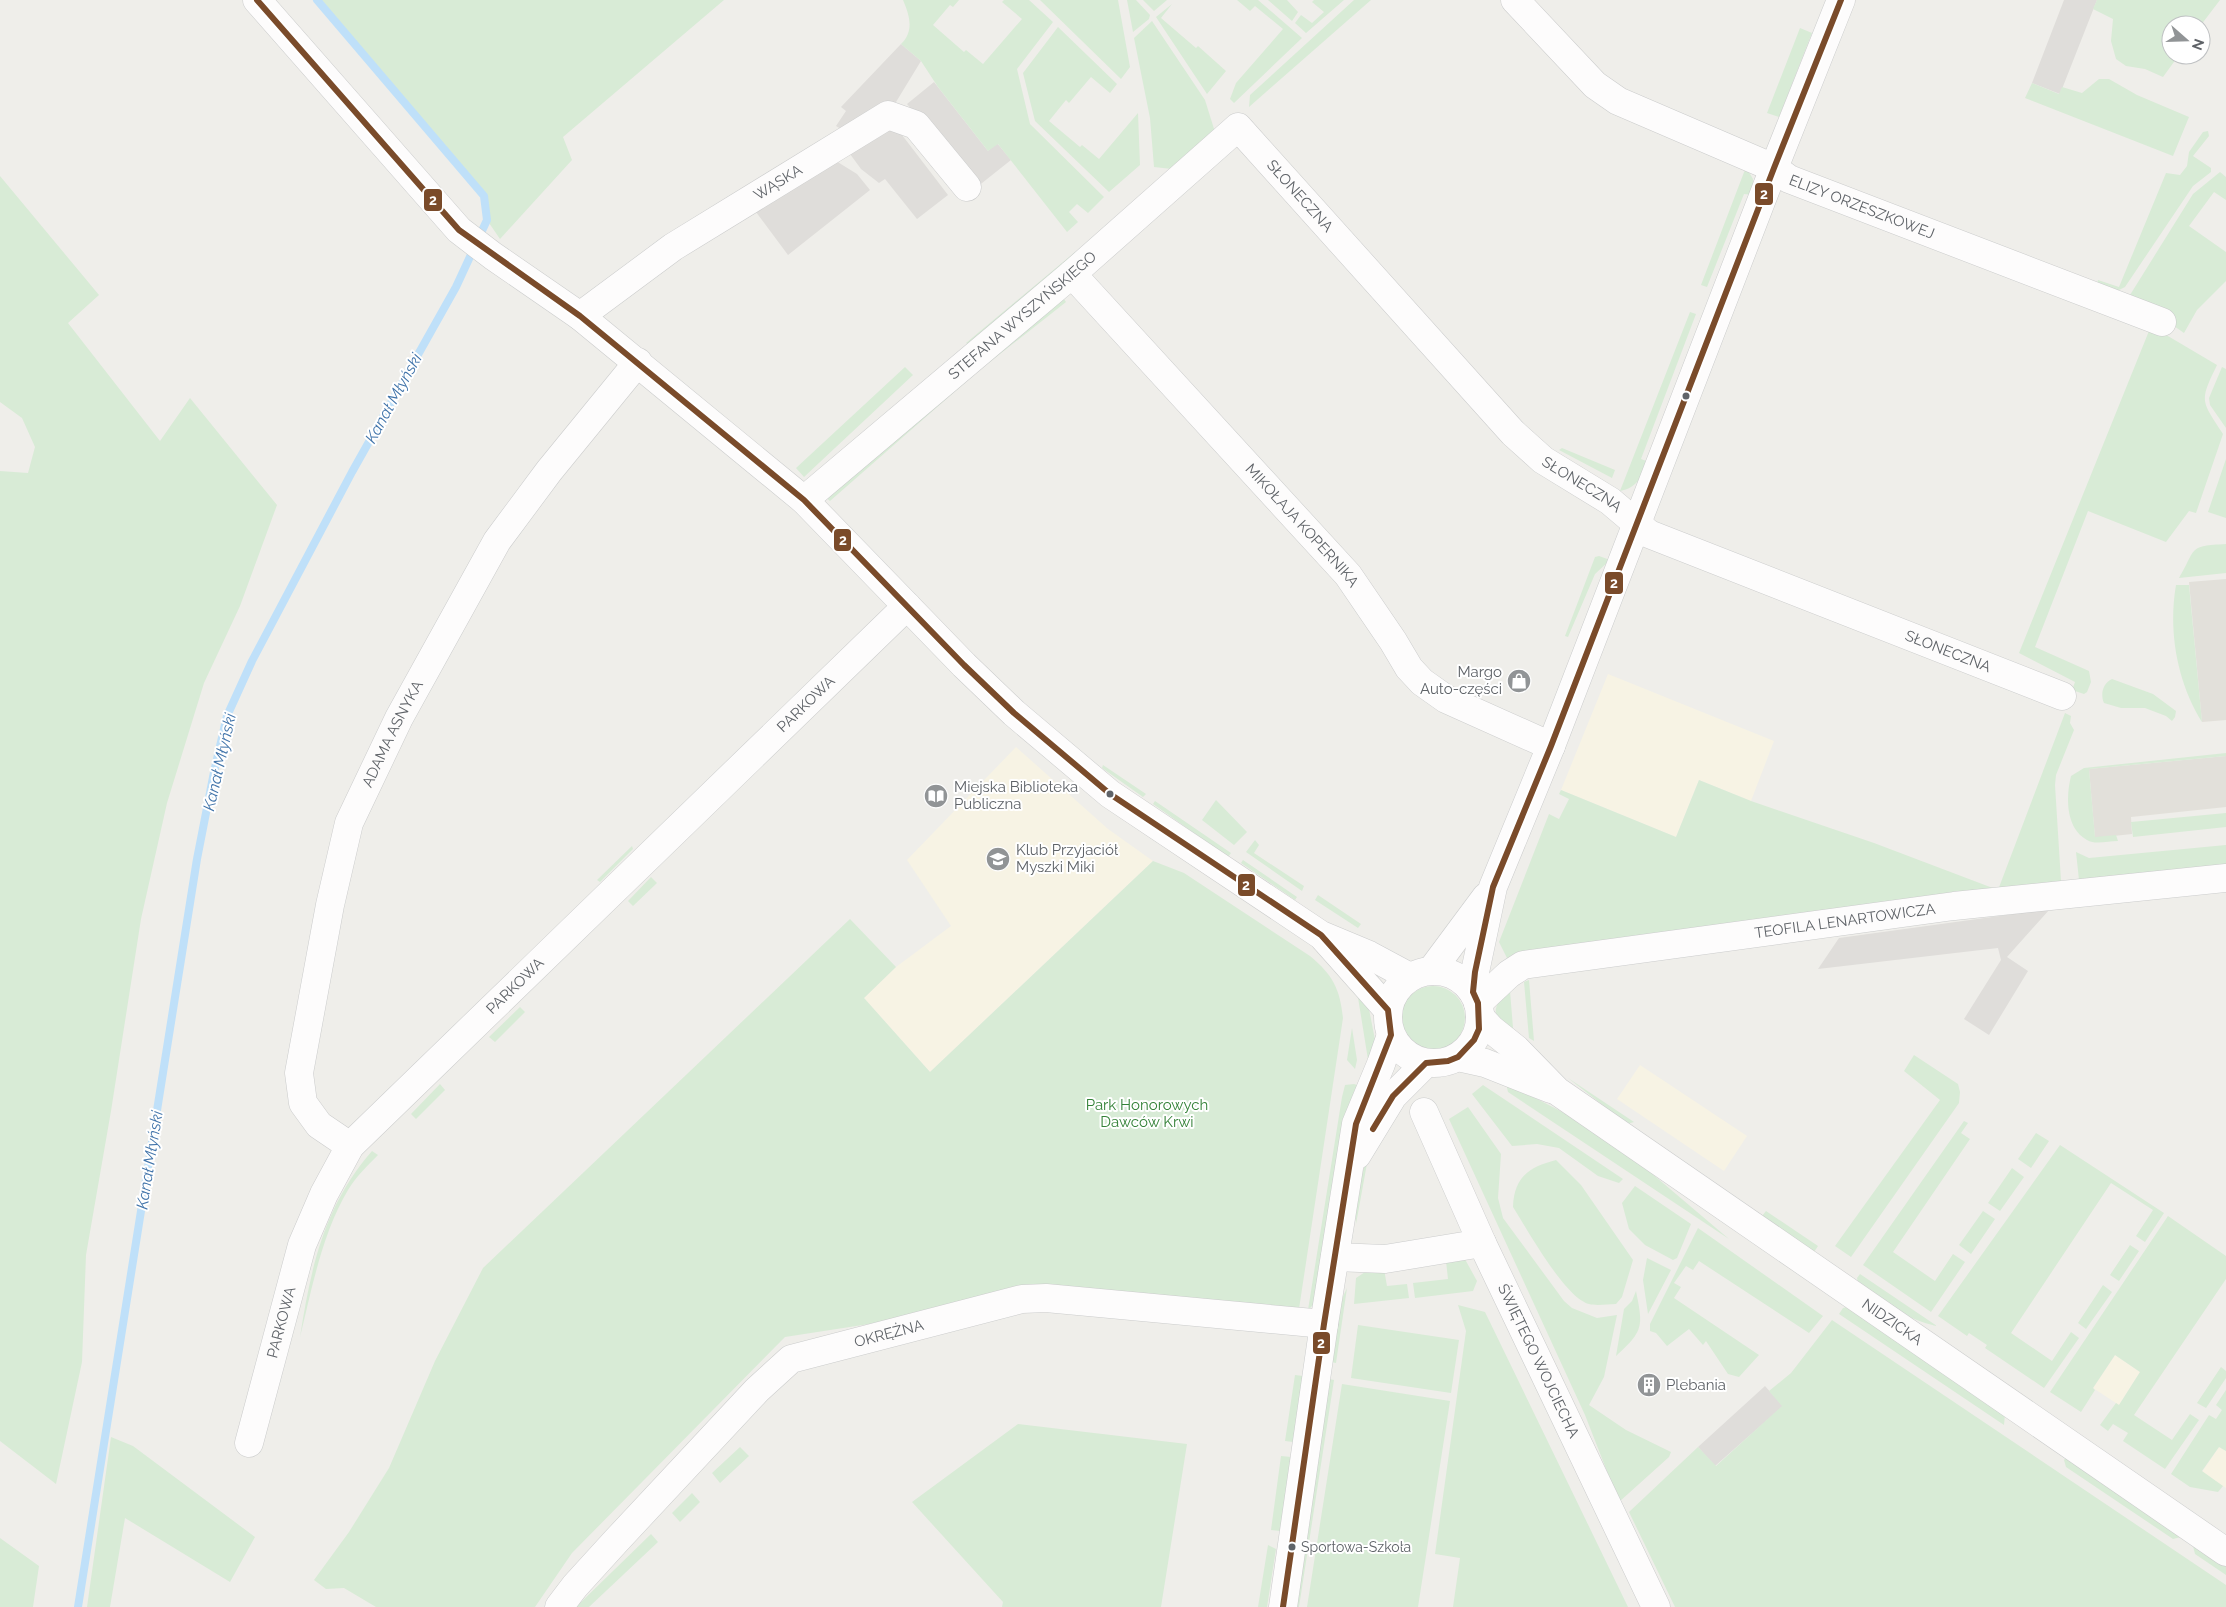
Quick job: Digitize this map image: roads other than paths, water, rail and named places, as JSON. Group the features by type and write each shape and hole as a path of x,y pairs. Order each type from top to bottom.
{"street":[{"path":"257,0 459,230 580,316 804,500 1014,713 1110,794 1321,934 1369,955 1421,974 1445,972 1456,976 1465,983 1490,1029 1516,1049 1557,1091"},
{"name":"ELIZY ORZESZKOWEJ","path":"1515,0 1595,85 1618,101 1774,168 1789,179 2162,322"},
{"path":"1321,934 1389,1023 1397,1045 1405,1054 1415,1060 1426,1063 1448,1062 1458,1057 1474,1040 1479,1029 1475,972 1493,887 1551,746 1636,522 1841,0"},
{"name":"WĄSKA","path":"580,316 673,247 888,115 916,125 967,187"},
{"name":"STEFANA WYSZYŃSKIEGO","path":"804,500 1072,274 1238,127"},
{"name":"SŁONECZNA","path":"1238,127 1518,438 1543,460 1610,501 1648,534 2062,696"},
{"name":"MIKOŁAJA KOPERNIKA","path":"1072,274 1348,575 1409,668 1422,682 1446,699 1551,746"},
{"name":"ADAMA ASNYKA","path":"350,1146 319,1125 303,1103 299,1074 330,905 349,823 399,718 497,541 549,470 638,362"},
{"name":"PARKOWA","path":"249,1443 302,1246 324,1194 350,1146 395,1105 907,606"},
{"name":"TEOFILA LENARTOWICZA","path":"1477,1004 1509,974 1523,964 1954,906 2226,878"},
{"path":"1283,1607 1324,1324 1356,1124 1382,1064 1392,997 1400,986 1421,974 1493,887"},
{"path":"1458,1057 1485,1063 1557,1091"},
{"path":"1351,1162 1366,1143 1393,1096 1426,1063"},
{"name":"NIDZICKA","path":"1557,1091 2226,1552"},
{"name":"ŚWIĘTEGO WOJCIECHA","path":"1424,1112 1482,1243 1656,1607"},
{"path":"1335,1257 1385,1259 1482,1243"},
{"name":"OKRĘŻNA","path":"559,1607 616,1540 757,1390 791,1360 1022,1299 1046,1298 1324,1324"}],"waterway":[{"name":"Kanał Młyński","path":"78,1607 197,859 227,716 252,661 352,472 456,287 487,220 484,196 317,0"}],"place":[{"name":"Margo Auto-części","path":"1519,681"},
{"name":"Miejska Biblioteka Publiczna","path":"936,796"},
{"name":"Klub Przyjaciół Myszki Miki","path":"998,859"},
{"name":"Plebania","path":"1649,1385"},
{"name":"Sportowa-Szkoła","path":"1292,1547"}],"park label":[{"name":"Park Honorowych Dawców Krwi","path":"1147,1114"}]}
